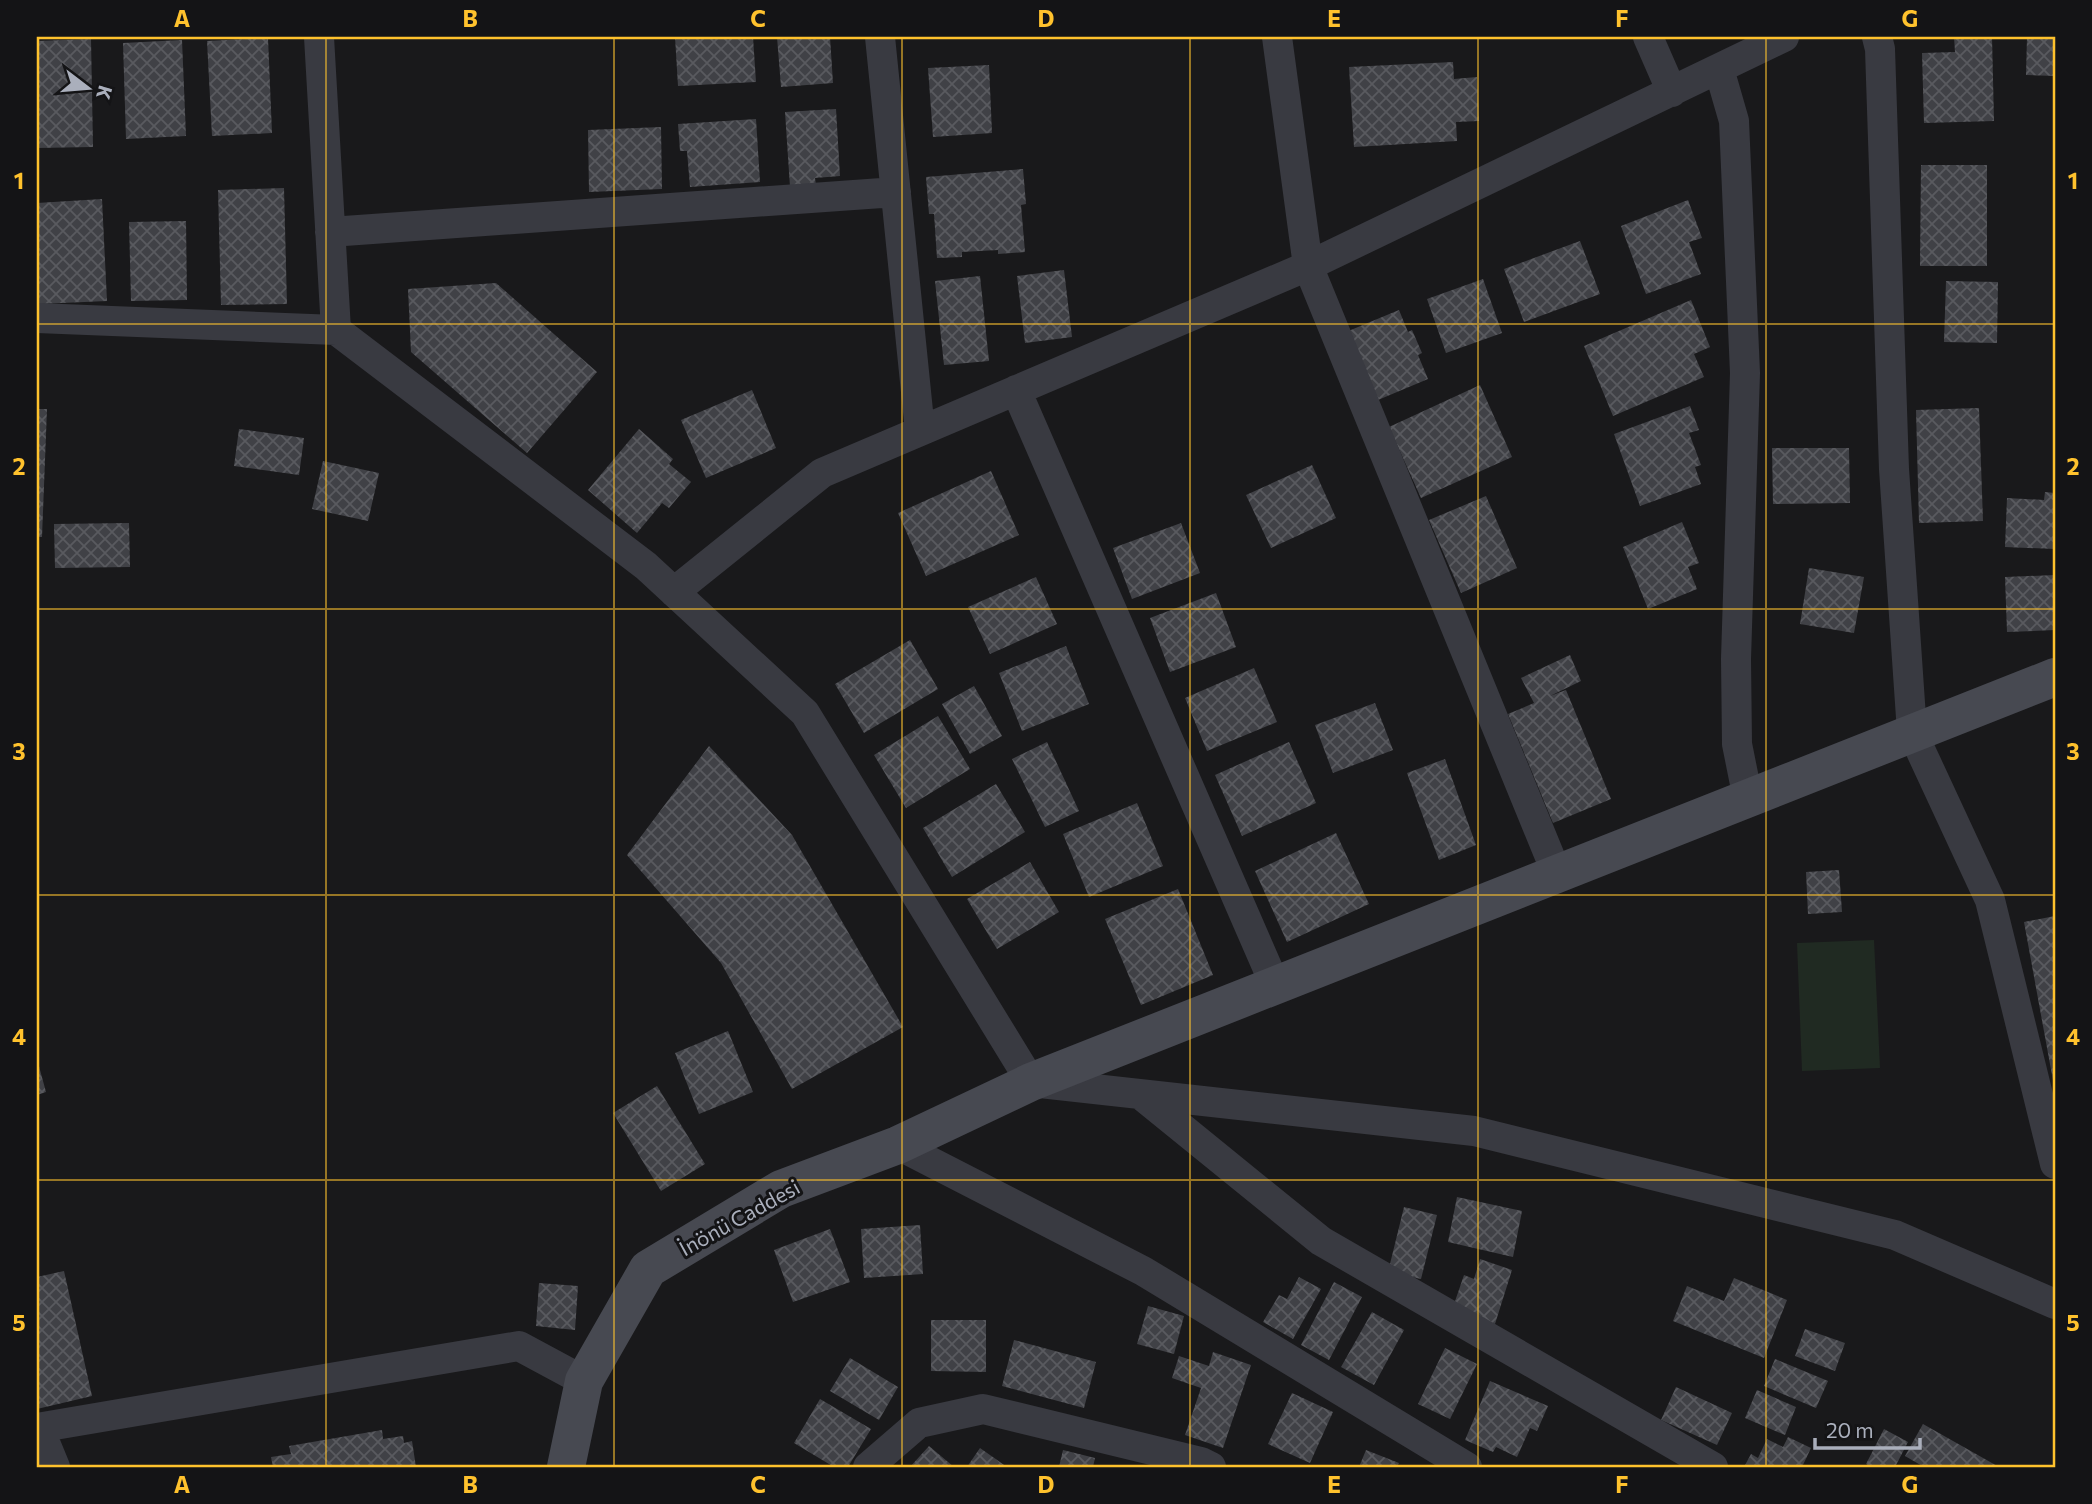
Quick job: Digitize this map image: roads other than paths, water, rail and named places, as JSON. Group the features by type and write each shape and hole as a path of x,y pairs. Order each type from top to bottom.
{"main road":[{"name":"İnönü Caddesi","path":"566,1467 584,1381 648,1269 781,1189 898,1145 1031,1082 2055,677"}],"street":[{"path":"319,37 336,330"},
{"path":"880,37 920,431"},
{"path":"1278,37 1308,266 1557,874"},
{"path":"1648,37 1672,92"},
{"path":"674,592 822,473 1308,266 1784,37"},
{"path":"1877,37 1880,49 1884,137 1894,469 1912,732 1990,900 2055,1164"},
{"path":"1719,69 1734,121 1744,360 1736,659 1737,744 1748,799"},
{"path":"330,232 896,191"},
{"path":"37,318 336,330 646,566 805,713 1031,1082 1474,1131 1895,1235 2055,1304"},
{"path":"1016,390 1275,985"},
{"path":"1140,1094 1321,1241 1713,1467"},
{"path":"898,1145 1143,1271 1466,1467"},
{"path":"55,1467 38,1428 519,1346 584,1381"},
{"path":"868,1467 919,1423 983,1409 1201,1462 1211,1467"}]}
